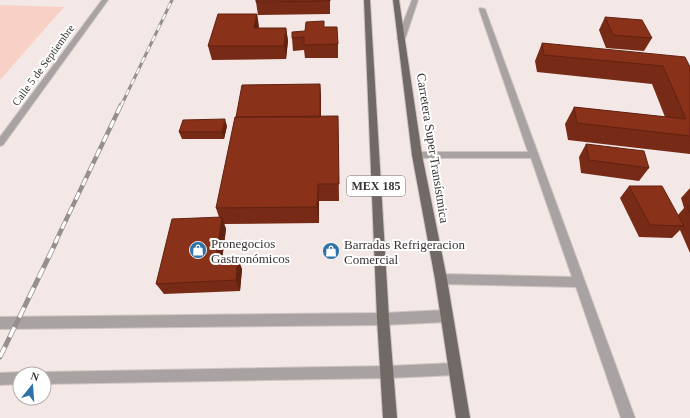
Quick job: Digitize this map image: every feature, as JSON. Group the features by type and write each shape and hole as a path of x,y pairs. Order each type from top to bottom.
{"main road":[{"name":"MEX 185","path":"367,0 383,319 388,372 390,418"},
{"name":"Carretera Super Transístmica","path":"396,0 417,155 441,279 462,418"}],"street":[{"name":"Calle 5 de Septiembre","path":"0,143 105,0"},
{"path":"401,39 415,0"},
{"path":"482,9 628,418"},
{"path":"417,155 535,155"},
{"path":"441,279 580,282"},
{"path":"0,323 383,319 447,316"},
{"path":"52,378 388,372 455,369"},
{"path":"0,379 12,378"}],"shaded area":[{"path":"0,5 64,7 0,80"}],"building":[{"path":"256,0 330,0 330,1 256,2"},
{"path":"218,14 257,14 254,28 286,28 284,46 208,46"},
{"path":"605,17 642,20 652,38 613,35"},
{"path":"324,21 324,27 337,27 338,44 304,45 304,37 292,38 292,32 305,31 306,22"},
{"path":"542,43 685,57 690,67 690,136 577,123 574,107 686,119 663,66 544,55"},
{"path":"320,84 320,117 236,117 242,85"},
{"path":"338,116 339,184 318,184 317,207 216,208 235,117"},
{"path":"225,119 222,132 179,132 183,120"},
{"path":"586,144 644,151 649,168 589,160"},
{"path":"629,186 662,186 684,226 650,225"},
{"path":"687,206 690,206 690,213"},
{"name":"Pronegocios Gastronómicos","path":"222,217 216,258 238,257 236,280 156,284 172,219"}],"railway":[{"path":"121,106 172,0"},
{"path":"55,243 121,105"},
{"path":"0,357 56,242"}],"place":[{"name":"Pronegocios Gastronómicos","path":"198,250"},
{"name":"Barradas Refrigeracion Comercial","path":"331,251"}]}
